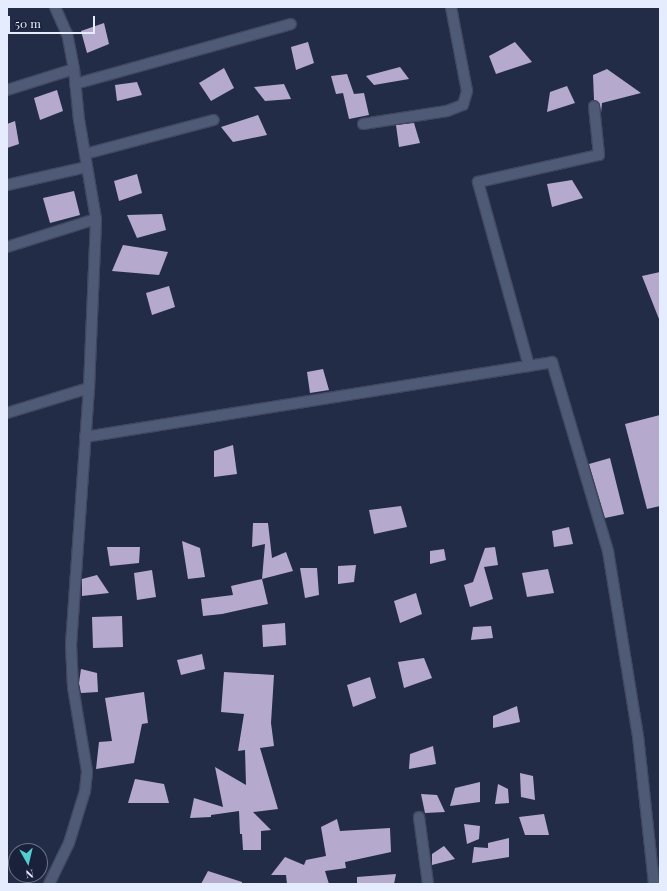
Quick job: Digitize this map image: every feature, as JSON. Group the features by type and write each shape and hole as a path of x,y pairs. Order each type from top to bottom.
{"street":[{"path":"49,884 69,843 85,791 87,771 73,686 71,645 89,388 96,219 85,154 74,69 67,34 55,7"},
{"path":"363,124 447,111 464,105 467,91 451,7"},
{"path":"75,84 291,24"},
{"path":"7,90 74,69"},
{"path":"529,366 478,182 599,156 594,106"},
{"path":"85,154 214,120"},
{"path":"7,185 87,167"},
{"path":"7,247 96,219"},
{"path":"85,437 552,362 608,551 638,736 654,884"},
{"path":"7,413 89,388"},
{"path":"419,816 428,884"}],"building":[{"path":"104,23 109,44 87,53 81,31"},
{"path":"308,42 314,63 296,70 291,47"},
{"path":"515,42 532,62 496,74 489,56"},
{"path":"400,67 409,79 374,85 366,76"},
{"path":"224,68 234,88 211,101 199,83"},
{"path":"607,69 641,93 602,103 601,113 599,103 594,100 593,75"},
{"path":"347,74 354,94 364,93 369,115 349,119 343,93 336,94 331,76"},
{"path":"137,82 142,95 117,101 115,85"},
{"path":"284,84 291,99 265,101 254,87"},
{"path":"567,86 575,103 547,112 550,92"},
{"path":"57,90 63,111 40,120 34,98"},
{"path":"258,115 267,135 233,142 221,127"},
{"path":"15,121 19,144 7,148 7,124"},
{"path":"414,123 420,143 399,147 396,125"},
{"path":"137,174 142,193 119,201 114,181"},
{"path":"572,180 583,198 552,207 547,184"},
{"path":"74,191 80,215 50,223 43,198"},
{"path":"162,214 166,230 137,238 127,215"},
{"path":"123,245 168,252 159,275 112,271"},
{"path":"660,272 660,319 659,319 642,276"},
{"path":"169,286 175,307 152,315 146,293"},
{"path":"323,369 329,390 310,393 307,372"},
{"path":"660,415 660,506 647,509 625,424"},
{"path":"233,445 237,474 214,477 214,451"},
{"path":"610,458 624,514 605,518 589,464"},
{"path":"401,506 407,527 374,534 369,510"},
{"path":"253,523 268,523 272,558 286,552 293,571 262,579 265,544 252,547"},
{"path":"569,527 573,544 554,547 552,531"},
{"path":"182,541 200,548 205,577 188,579"},
{"path":"107,547 140,547 139,563 110,566"},
{"path":"495,547 498,565 484,567 493,599 470,607 464,585 473,582 485,548"},
{"path":"444,549 446,560 430,564 430,551"},
{"path":"356,565 354,582 338,584 338,566"},
{"path":"300,568 317,568 319,595 305,598"},
{"path":"548,569 554,593 527,597 522,573"},
{"path":"152,570 156,597 137,600 134,573"},
{"path":"97,575 109,593 82,596 82,579"},
{"path":"262,579 268,604 222,614 203,616 201,599 233,595 231,586"},
{"path":"416,593 422,614 400,623 394,601"},
{"path":"122,616 123,647 93,648 92,617"},
{"path":"285,623 286,645 263,647 262,625"},
{"path":"491,626 493,638 471,640 473,627"},
{"path":"202,654 205,669 181,675 177,660"},
{"path":"424,658 432,678 404,688 398,662"},
{"path":"81,669 97,673 98,692 81,693 79,683"},
{"path":"224,672 274,675 271,723 274,746 260,748 278,809 253,812 271,830 261,831 261,850 243,850 242,834 240,834 239,811 211,815 211,817 190,818 194,798 223,807 215,767 246,785 245,750 238,751 244,714 221,712"},
{"path":"370,677 376,698 353,707 347,685"},
{"path":"144,692 148,723 142,724 134,763 96,769 99,742 112,741 105,698"},
{"path":"517,706 520,722 493,728 493,716"},
{"path":"433,746 436,764 409,769 410,754"},
{"path":"520,773 533,776 535,800 521,797"},
{"path":"135,779 164,784 169,803 128,803"},
{"path":"480,782 480,802 450,806 455,788"},
{"path":"498,784 508,789 509,803 495,804"},
{"path":"421,794 437,795 445,812 425,813"},
{"path":"544,814 549,835 525,835 519,817"},
{"path":"337,819 340,831 390,828 391,852 345,862 346,868 325,871 329,884 287,884 286,875 271,875 285,857 304,865 306,860 326,856 321,827"},
{"path":"464,824 480,826 479,839 467,844"},
{"path":"509,838 509,857 472,863 474,847 488,848 488,843"},
{"path":"444,846 455,859 432,865 432,854"},
{"path":"208,871 242,882 242,884 201,884"},
{"path":"396,874 394,884 357,884 357,877"}]}
